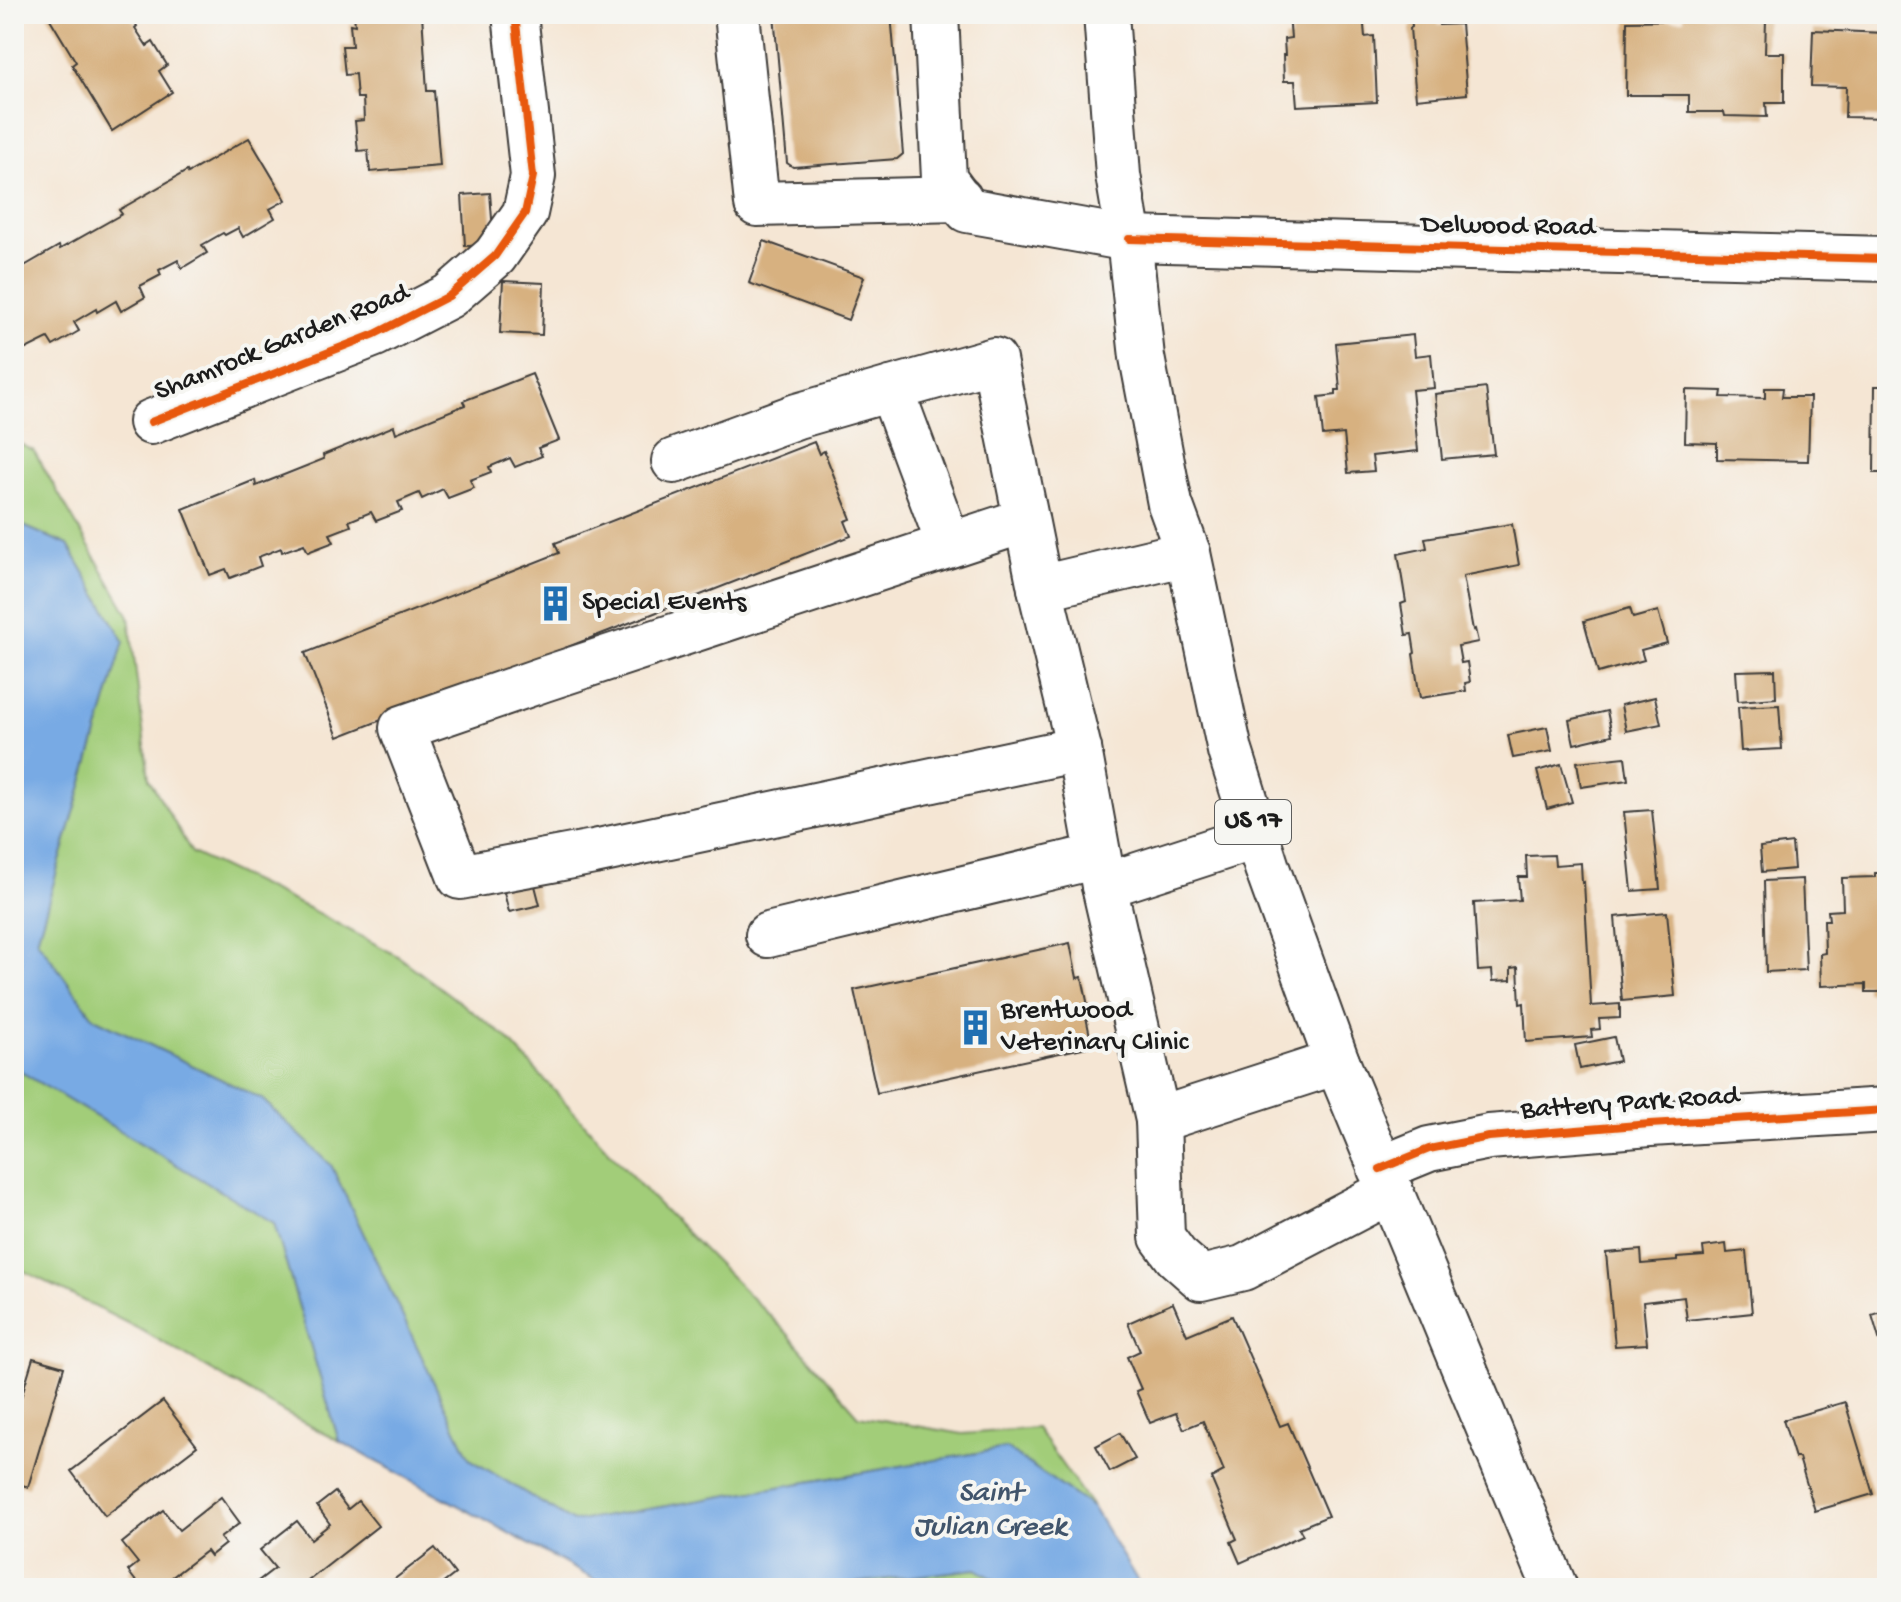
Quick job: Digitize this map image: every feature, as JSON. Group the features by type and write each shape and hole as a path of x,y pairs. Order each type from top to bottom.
{"street":[{"name":"Shamrock Garden Road","path":"151,422 375,334 449,296 495,256 525,213 533,176 515,14"},
{"path":"737,14 757,204 960,199"},
{"path":"936,14 944,179 960,199"},
{"name":"US 17","path":"1106,14 1118,175 1129,239 1142,357 1170,504 1188,553 1230,751 1267,868 1337,1062 1555,1588"},
{"name":"Delwood Road","path":"960,199 967,210 1129,239 1887,259"},
{"path":"674,461 797,416 994,360 1040,588 1079,749 1101,871 1158,1120 1337,1062"},
{"path":"891,389 949,545"},
{"path":"1026,520 402,728 460,877 594,852 1079,749"},
{"path":"1040,588 1188,553"},
{"path":"768,935 1101,871 1258,836"},
{"name":"Battery Park Road","path":"1158,1120 1162,1237 1176,1256 1201,1278 1243,1268 1385,1180 1429,1149 1489,1137 1887,1110"}],"green space":[{"path":"14,441 34,451 129,616 149,779 192,853 308,908 398,956 506,1037 650,1196 787,1333 859,1416 963,1434 1036,1428 1093,1508 1006,1448 573,1522 470,1459 331,1165 262,1099 94,1018 37,940 124,641 68,545 14,522"},
{"path":"14,1062 23,1073 274,1223 339,1441 143,1331 14,1266"},
{"path":"976,1569 1010,1588 812,1588"}],"water":[{"name":"Saint Julian Creek","path":"14,522 68,545 124,641 37,940 94,1018 262,1099 331,1165 470,1459 573,1522 1006,1448 1093,1508 1142,1588 1010,1588 976,1569 812,1588 610,1588 339,1441 274,1223 23,1073 14,1062 14,665 20,646 14,631"}],"building":[{"path":"47,14 129,14 147,46 153,42 167,65 159,71 172,92 112,131 72,65 76,62"},
{"path":"354,14 422,14 427,91 434,91 440,166 370,172 368,150 358,151 355,121 364,120 363,98 357,98 355,74 345,75 342,46 352,46 350,24 355,25"},
{"path":"774,14 891,14 903,154 897,159 793,167 787,163"},
{"path":"1289,14 1363,14 1365,37 1374,36 1377,102 1297,106 1295,81 1284,81 1284,39 1291,38"},
{"path":"1411,14 1438,14 1439,25 1461,24 1467,94 1416,99"},
{"path":"1684,14 1746,14 1746,19 1766,20 1765,53 1784,53 1784,103 1766,103 1767,117 1725,116 1724,112 1689,112 1689,95 1626,95 1627,21 1684,20"},
{"path":"1813,30 1885,33 1887,118 1845,117 1846,87 1811,86"},
{"path":"249,138 286,200 270,209 275,218 243,237 238,228 225,235 223,233 202,245 207,253 182,268 178,260 159,270 161,275 140,286 145,297 121,311 116,301 97,312 96,309 74,322 79,331 53,346 48,338 24,350 14,333 14,272 122,214 119,210"},
{"path":"490,193 494,245 465,246 462,195"},
{"path":"764,241 864,277 848,320 749,283"},
{"path":"503,281 544,283 542,335 500,333"},
{"path":"1413,335 1415,356 1431,354 1434,388 1412,390 1418,451 1372,456 1374,471 1348,473 1344,434 1323,436 1319,397 1336,395 1336,390 1340,390 1336,343"},
{"path":"532,374 559,440 538,448 542,456 515,467 510,458 489,467 491,472 470,480 474,488 448,498 443,489 422,499 419,493 398,502 402,511 376,521 371,512 349,521 351,526 330,534 334,542 308,552 304,544 282,552 281,548 258,557 261,566 230,578 226,569 210,575 183,509 255,480 256,486 394,426 396,433 465,405 463,401"},
{"path":"1875,386 1887,386 1887,473 1874,473"},
{"path":"1486,388 1494,454 1442,459 1435,394"},
{"path":"1765,388 1783,388 1782,397 1810,397 1808,461 1717,459 1717,443 1685,442 1686,390 1722,391 1721,397 1765,398"},
{"name":"Special Events","path":"814,442 819,454 824,451 851,519 845,521 851,536 338,737 305,653 559,553 555,543"},
{"path":"1512,524 1519,565 1463,576 1478,642 1458,646 1461,663 1467,662 1470,682 1465,683 1466,691 1420,698 1412,634 1406,635 1401,604 1406,602 1398,554 1427,548 1425,538"},
{"path":"1630,608 1633,618 1658,611 1667,643 1641,650 1644,660 1598,673 1584,621"},
{"path":"1775,670 1776,698 1738,701 1736,671"},
{"path":"1655,697 1661,724 1626,731 1621,705"},
{"path":"1779,705 1782,749 1741,751 1738,707"},
{"path":"1607,711 1612,735 1574,744 1569,720"},
{"path":"1547,727 1552,751 1513,758 1508,735"},
{"path":"1625,757 1628,780 1581,787 1577,762"},
{"path":"1561,764 1572,802 1547,809 1537,771"},
{"path":"1652,810 1660,889 1632,891 1624,812"},
{"path":"1792,843 1794,869 1762,872 1760,847"},
{"path":"1554,855 1555,865 1581,863 1591,1006 1620,1004 1620,1018 1599,1019 1600,1029 1591,1030 1592,1037 1526,1042 1518,967 1511,968 1511,980 1493,981 1492,970 1478,971 1474,903 1520,900 1518,877 1527,877 1526,856"},
{"path":"531,870 540,905 509,912 500,877"},
{"path":"1875,873 1887,873 1887,984 1882,985 1883,992 1866,992 1866,984 1821,986 1820,954 1825,953 1824,920 1829,920 1828,911 1843,910 1842,878 1875,877"},
{"path":"1802,879 1806,970 1766,972 1764,881"},
{"path":"1667,912 1675,996 1622,1001 1615,917"},
{"name":"Brentwood Veterinary Clinic","path":"1070,943 1077,978 1082,977 1092,1046 877,1093 854,990"},
{"path":"1614,1037 1619,1061 1580,1069 1575,1045"},
{"path":"1726,1244 1727,1253 1746,1251 1752,1313 1687,1320 1684,1297 1643,1302 1647,1344 1615,1346 1606,1253 1641,1250 1642,1264 1704,1256 1703,1247"},
{"path":"1173,1303 1187,1335 1232,1316 1280,1426 1288,1423 1328,1516 1299,1528 1303,1535 1240,1563 1231,1542 1237,1539 1211,1478 1224,1471 1203,1421 1184,1429 1176,1413 1150,1423 1136,1391 1141,1389 1127,1357 1140,1351 1128,1323"},
{"path":"1887,1310 1887,1362 1886,1362 1872,1315"},
{"path":"33,1358 64,1367 28,1487 14,1482 14,1421"},
{"path":"163,1401 197,1446 105,1516 71,1471"},
{"path":"1845,1402 1873,1494 1815,1511 1799,1458 1795,1458 1783,1420"},
{"path":"1120,1433 1135,1459 1110,1472 1096,1446"},
{"path":"335,1492 348,1509 358,1501 378,1526 299,1588 249,1588 275,1568 260,1550 297,1521 311,1539 330,1524 317,1506"},
{"path":"221,1497 240,1523 220,1538 225,1544 210,1556 206,1551 158,1588 141,1588 128,1571 138,1563 122,1543 163,1510 179,1530"},
{"path":"435,1548 455,1574 437,1588 383,1588"}],"cycle path":[{"path":"151,422 375,334 449,296 495,256 525,213 533,176 515,14"},
{"path":"1129,239 1887,259"},
{"path":"1380,1169 1429,1149 1489,1137 1887,1110"}],"place":[{"name":"Special Events","path":"556,603"},
{"name":"Brentwood Veterinary Clinic","path":"975,1027"}]}
